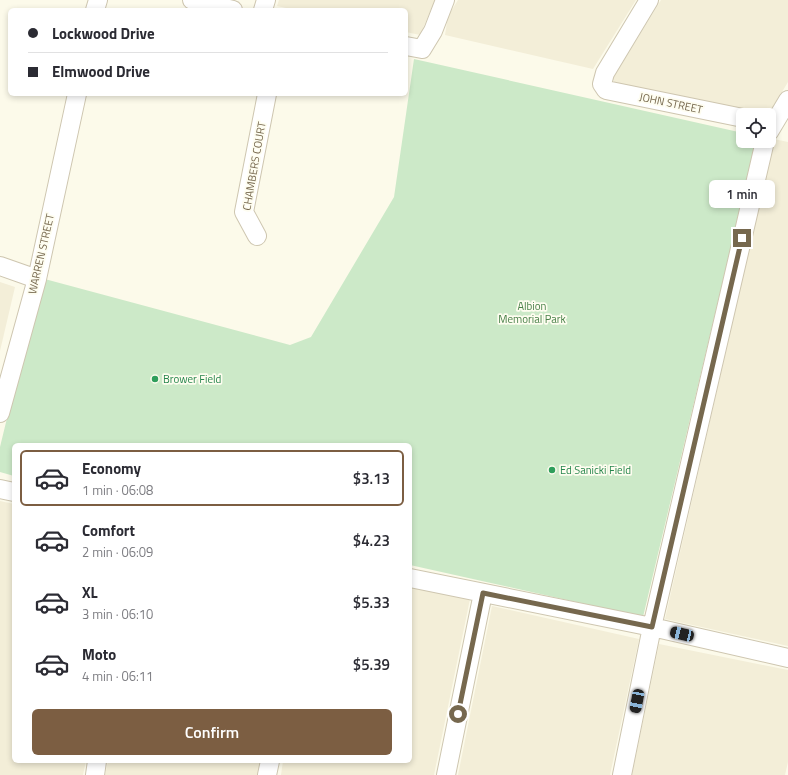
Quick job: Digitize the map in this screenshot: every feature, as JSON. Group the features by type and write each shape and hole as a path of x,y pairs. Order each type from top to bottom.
{"street":[{"path":"192,0 225,8"},
{"path":"414,47 433,31 445,0"},
{"name":"JOHN STREET","path":"649,0 604,73 602,84 606,90 736,117"},
{"name":"WARREN STREET","path":"0,413 37,279 77,96"},
{"name":"CHAMBERS COURT","path":"257,236 244,212 267,96"},
{"path":"776,125 788,100"},
{"path":"622,775 652,627 763,148"},
{"path":"0,266 37,279"},
{"path":"0,489 12,492"},
{"path":"412,578 652,627 788,658"},
{"path":"446,775 483,593"},
{"path":"94,775 97,763"},
{"path":"268,775 270,763"}],"shaded area":[{"path":"279,0 435,0 420,35 408,32 408,8 286,8 277,6"},
{"path":"458,0 636,0 593,69 445,35 448,16"},
{"path":"661,0 788,0 788,82 772,108 736,109 615,84 613,78"},
{"path":"776,139 788,142 788,646 665,619 772,148 776,148"},
{"path":"0,282 15,287 0,351"},
{"path":"0,501 12,504 12,763 86,763 83,775 0,775"},
{"path":"412,587 470,599 434,775 281,775 283,763 412,763"},
{"path":"492,606 639,639 610,775 458,775"},
{"path":"659,644 788,670 788,762 785,775 632,775"},
{"path":"108,763 262,763 259,775 105,775"}],"green space":[{"name":"Albion Memorial Park","path":"414,59 736,131 736,148 754,148 643,617 412,565 412,443 12,443 12,475 0,472 0,447 41,278 290,345 311,337 394,197"}],"place":[{"name":"Brower Field","path":"155,379"},
{"name":"Ed Sanicki Field","path":"552,470"}],"route":[{"path":"458,714 483,593 652,627 742,238"}]}
